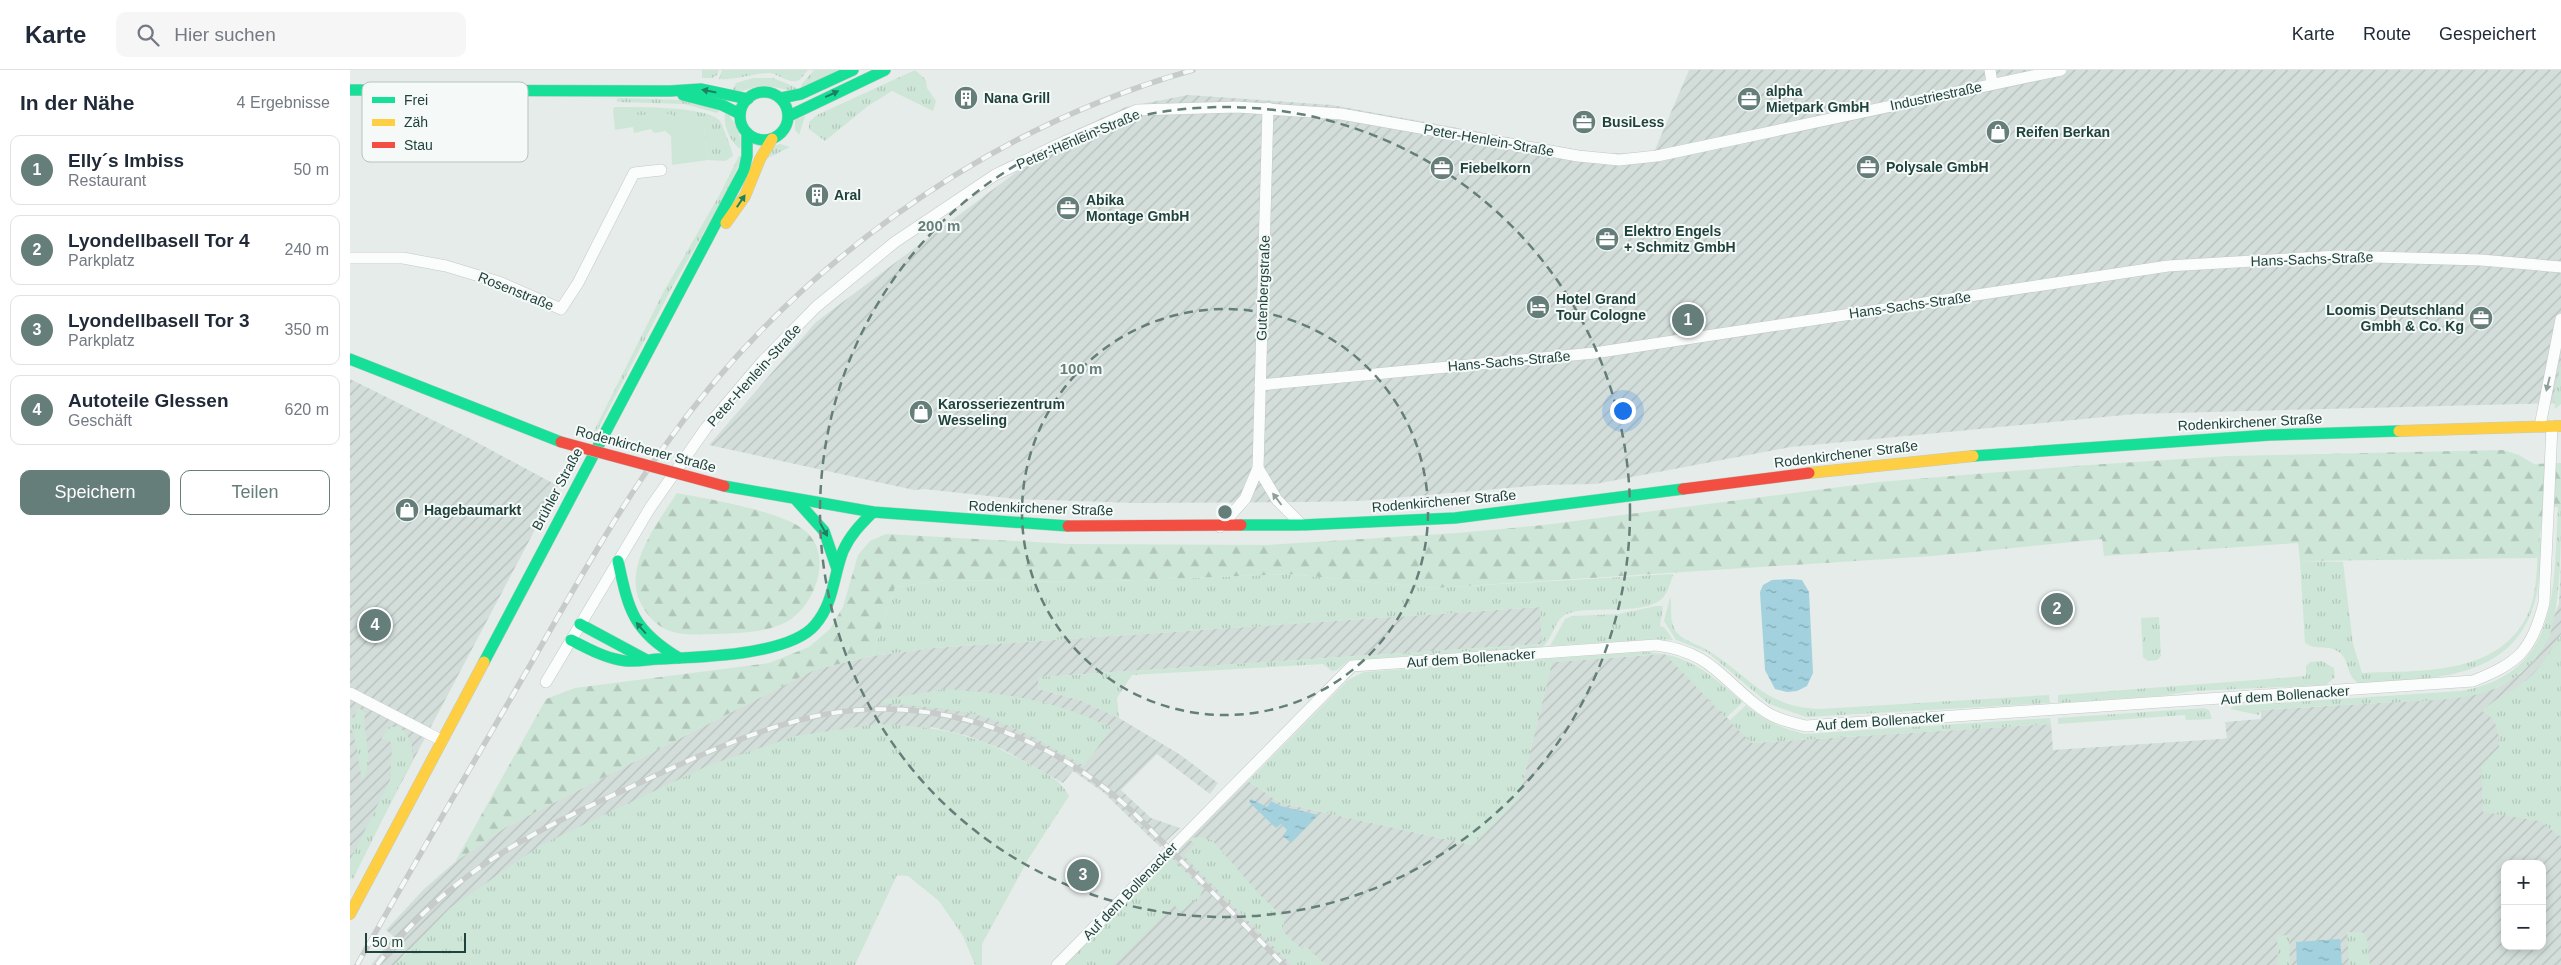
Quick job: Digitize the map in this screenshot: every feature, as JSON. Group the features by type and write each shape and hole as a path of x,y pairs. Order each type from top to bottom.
{"main road":[{"path":"780,98 801,94 853,70"},
{"path":"789,116 884,70"},
{"path":"528,91 670,91 701,89 748,98 760,93 769,93 780,98 788,109 789,116 786,128 772,139 760,140 747,133 742,125 740,114 748,98"},
{"path":"670,91 722,105 740,114"},
{"name":"Brühler Straße","path":"350,914 744,170 747,156 747,133"},
{"name":"Brühler Straße","path":"701,254 745,196 760,159 772,139"},
{"name":"Rodenkirchener Straße","path":"350,359 561,442 724,486 873,512 962,520 1069,526 1220,527 1455,518 1879,464 2076,447 2270,435 2557,426"},
{"path":"797,500 820,522 828,536 837,569"},
{"path":"571,640 600,654 622,661 679,658 767,649 792,642 809,631 820,618 833,595 837,569 850,535 873,512"},
{"path":"618,561 628,608 638,626 657,645 679,658"},
{"path":"580,624 645,659"}],"street":[{"path":"1990,70 1992,83"},
{"name":"Industriestraße","path":"1870,110 2061,70"},
{"name":"Peter-Henlein-Straße","path":"546,682 650,508 706,428 762,362 816,307 895,242 995,175 1137,110 1199,107 1268,108 1341,114 1578,156 1619,160 1657,156 1870,110"},
{"name":"Gutenbergstraße","path":"1258,468 1268,108"},
{"name":"Rosenstraße","path":"350,258 403,258 446,266 499,282 561,309 578,283 634,173 661,170"},
{"name":"Hans-Sachs-Straße","path":"1260,385 1594,353 2168,266 2337,256 2481,260 2561,267"},
{"path":"2540,426 2561,319"},
{"name":"Auf dem Bollenacker","path":"1057,965 1352,666 1656,645 1677,648 1697,655 1767,713 1781,720 1806,726 2473,681 2502,669 2528,647 2538,628 2544,603 2557,426"},
{"path":"1258,468 1277,500 1302,525"},
{"path":"1220,527 1245,499 1258,468"},
{"path":"350,693 441,740"}],"shaded area":[{"path":"1689,70 2561,70 2561,403 2135,414 1791,447 1595,484 1543,485 1359,501 1135,503 1016,499 924,489 914,490 709,445 816,322 1067,134 1126,107 1188,95 1332,105 1600,154 1654,152"},
{"path":"350,379 467,437 558,486 350,880"},
{"path":"2561,561 2561,965 1325,965 1305,946 1303,951 1282,931 1184,855 1292,965 1067,965 1179,852 1178,850 1248,781 1281,803 1472,845 1519,797 1552,662 1665,654 1752,743 2051,724 2053,750 2227,738 2225,722 2261,719 2261,710 2444,699 2497,688 2521,673 2535,659 2559,604"},
{"path":"1540,607 1542,644 1039,677 1038,689 1080,700 1119,718 1179,754 1218,783 1210,794 1157,754 1121,790 1151,818 1180,828 1160,847 1103,792 1073,771 1063,783 1004,750 968,736 931,727 407,951 395,965 371,965 394,937 386,930 424,889 455,862 506,827 814,670 872,656 934,648"}],"green space":[{"path":"702,70 719,70 717,75 712,78 702,78"},
{"path":"722,70 808,70 800,79 794,81 770,73 719,79"},
{"path":"814,70 846,70 802,89 801,85"},
{"path":"915,70 926,80 927,88 936,101 933,111 892,91 868,106 825,141 809,129 809,122 817,115"},
{"path":"753,78 773,78 795,87 797,90 764,86 731,92 736,83"},
{"path":"619,98 683,100 720,110 717,113 684,104 618,102 616,100"},
{"path":"614,107 670,108 701,112 713,116 721,123 733,156 725,161 708,160 704,129 613,111"},
{"path":"613,111 640,115 670,114 704,129 708,160 672,165 671,136 665,131 654,133 651,129 634,133 633,127 615,130"},
{"path":"725,113 738,129 740,149 728,133"},
{"path":"805,116 799,135 795,130 795,120"},
{"path":"780,144 790,147 768,158 774,146"},
{"path":"743,155 727,192 670,291 595,435 593,433 664,291 720,194 739,156"},
{"path":"2561,364 2561,404 2555,409 2554,394"},
{"path":"2503,450 2519,455 2534,464 2561,463 2561,507 2544,507 2537,558 2300,561 2298,543 2104,556 2102,539 1933,556 1434,588 1289,574 1086,582 945,580 895,587 872,656 814,670 506,827 455,862 546,699 575,688 769,663 809,647 830,629 843,607 858,555 870,541 886,534 1069,544 1268,545 1457,533 1544,525 1879,482 2074,466 2228,456"},
{"path":"677,493 725,502 762,512 793,523 804,530 813,540 820,564 818,578 813,591 807,603 798,613 780,625 742,633 684,634 658,625 644,609 637,595 638,564 643,549 659,519"},
{"path":"2558,507 2561,507 2560,572 2554,620 2550,635 2535,659 2506,683 2487,692 2450,699 2261,710 2259,715 2230,709 2234,706 2461,691 2494,681 2518,666 2534,646 2545,623 2555,568"},
{"path":"2538,537 2542,537 2535,601 2524,628 2508,647 2488,661 2465,671 2440,676 2361,684 2352,678 2343,656 2339,652 2330,648 2313,647 2305,643 2300,561 2343,562 2353,644 2362,673 2431,670 2476,660 2496,650 2513,636 2527,616 2535,587"},
{"path":"1289,574 1434,588 1673,574 1665,595 1657,602 1633,608 1577,611 1567,614 1559,620 1549,640 1542,647 1349,660 1337,670 1332,671 1323,664 1132,675 1117,698 1119,718 1080,700 1038,689 1039,677 1542,644 1540,607 934,648 872,656 895,587 945,580 1086,582"},
{"path":"1670,597 1671,616 1675,630 1678,633 1722,660 1759,688 1784,703 1820,709 2049,695 2050,703 1806,717 1769,704 1707,652 1676,640 1664,621"},
{"path":"1663,606 1660,626 1664,627 1673,640 1656,639 1550,646 1565,619 1572,616 1619,614"},
{"path":"2159,617 2161,656 2157,660 2148,661 2143,657 2141,618"},
{"path":"2561,634 2561,837 2539,821 2483,812 2481,766 2499,747 2496,726 2491,718 2482,711 2533,674 2544,661"},
{"path":"1644,652 1663,654 1552,662 1519,797 1472,845 1281,803 1248,781 1348,680 1364,672"},
{"path":"1666,655 1673,656 1698,667 1743,702 1726,718"},
{"path":"2322,661 2334,668 2335,677 2326,685 2194,691 2160,696 2058,703 2058,695 2306,676 2306,666 2310,662"},
{"path":"946,689 990,693 1051,704 1092,718 1112,728 1084,766 1025,733 1001,722 949,710 881,703 885,699"},
{"path":"1746,705 1774,723 1805,734 2050,718 2051,724 1752,743 1729,721"},
{"path":"358,707 365,713 368,756 366,773 362,780 353,731 350,730 350,716 354,718"},
{"path":"2204,708 2209,710 2212,719 2186,720 2185,715 2058,724 2058,718"},
{"path":"878,724 921,727 976,739 1012,755 1048,775 1066,790 1069,796 1029,858 982,944 982,965 975,965 963,936 939,901 908,876 897,875 855,965 395,965 450,908 541,845 709,765 795,736"},
{"path":"388,727 400,727 406,734 412,745 413,758 353,879 350,877 350,860 390,780 392,748 390,741 381,739"},
{"path":"1201,837 1212,840 1260,895 1285,919 1282,931 1303,950 1305,945 1325,965 1292,965 1184,856 1195,844 1190,840 1178,850 1189,838"},
{"path":"1171,857 1203,890 1197,902 1194,900 1181,912 1174,905 1114,965 1063,965"},
{"path":"2347,932 2362,932 2367,938 2370,965 2349,965"},
{"path":"2289,935 2290,965 2278,965 2277,936"}],"water":[{"path":"1772,580 1802,580 1809,592 1813,673 1807,686 1797,691 1787,692 1775,689 1765,670 1760,592 1763,585"},
{"path":"1251,799 1267,807 1271,801 1281,806 1318,815 1291,843 1283,836 1287,830 1281,824 1276,828 1249,802"},
{"path":"2340,939 2342,965 2297,965 2296,942"}],"railway":[{"path":"357,965 606,534 661,451 712,385 768,324 829,267 895,216 965,169 1038,130 1114,96 1193,70"},
{"path":"377,965 431,906 460,882 489,861 553,824 688,761 774,727 842,712 887,709 933,713 977,723 1020,738 1061,758 1099,784 1134,813 1284,965"}],"traffic: fast":[{"path":"781,98 801,94 853,70"},
{"path":"789,116 885,70"},
{"path":"528,91 670,91 701,89 748,99"},
{"path":"350,90 362,90"},
{"path":"759,92 769,92 781,99 788,111 788,116 788,121 781,133 769,140 759,140 751,136 744,129 740,121 740,111 744,103 751,96 759,92"},
{"path":"683,95 722,105 740,114"},
{"path":"484,662 744,170 747,156 747,133"},
{"path":"350,359 561,442"},
{"path":"1973,456 2270,435 2399,431"},
{"path":"724,486 873,512 1068,526"},
{"path":"1241,525 1302,525 1455,518 1683,489"},
{"path":"797,501 824,531 837,569"},
{"path":"571,640 607,657 629,661 718,656 764,649 785,643 802,635 815,625 821,617 830,599 843,551 856,530 873,512"},
{"path":"618,561 626,594 635,618 652,638 679,658"},
{"path":"580,624 645,659"}],"traffic: slow":[{"path":"726,223 745,196 760,159 772,139"},
{"path":"2399,431 2561,426"},
{"path":"1809,473 1973,456"},
{"path":"350,914 484,662"}],"traffic: jam":[{"path":"561,442 724,486"},
{"path":"1683,489 1809,473"},
{"path":"1068,526 1241,525"}],"place":[{"name":"Nana Grill","path":"966,98"},
{"name":"alpha Mietpark GmbH","path":"1749,99"},
{"name":"BusiLess","path":"1584,122"},
{"name":"Reifen Berkan","path":"1998,132"},
{"name":"Polysale GmbH","path":"1868,167"},
{"name":"Fiebelkorn","path":"1442,168"},
{"name":"Aral","path":"817,195"},
{"name":"Abika Montage GmbH","path":"1068,208"},
{"name":"Elektro Engels + Schmitz GmbH","path":"1607,239"},
{"name":"Hotel Grand Tour Cologne","path":"1538,307"},
{"name":"Loomis Deutschland Gmbh & Co. Kg","path":"2481,318"},
{"name":"Elly´s Imbiss","path":"1688,320"},
{"name":"Karosseriezentrum Wesseling","path":"921,412"},
{"name":"Hagebaumarkt","path":"407,510"},
{"name":"Lyondellbasell Tor 4","path":"2057,609"},
{"name":"Autoteile Glessen","path":"375,625"},
{"name":"Lyondellbasell Tor 3","path":"1083,875"}]}
